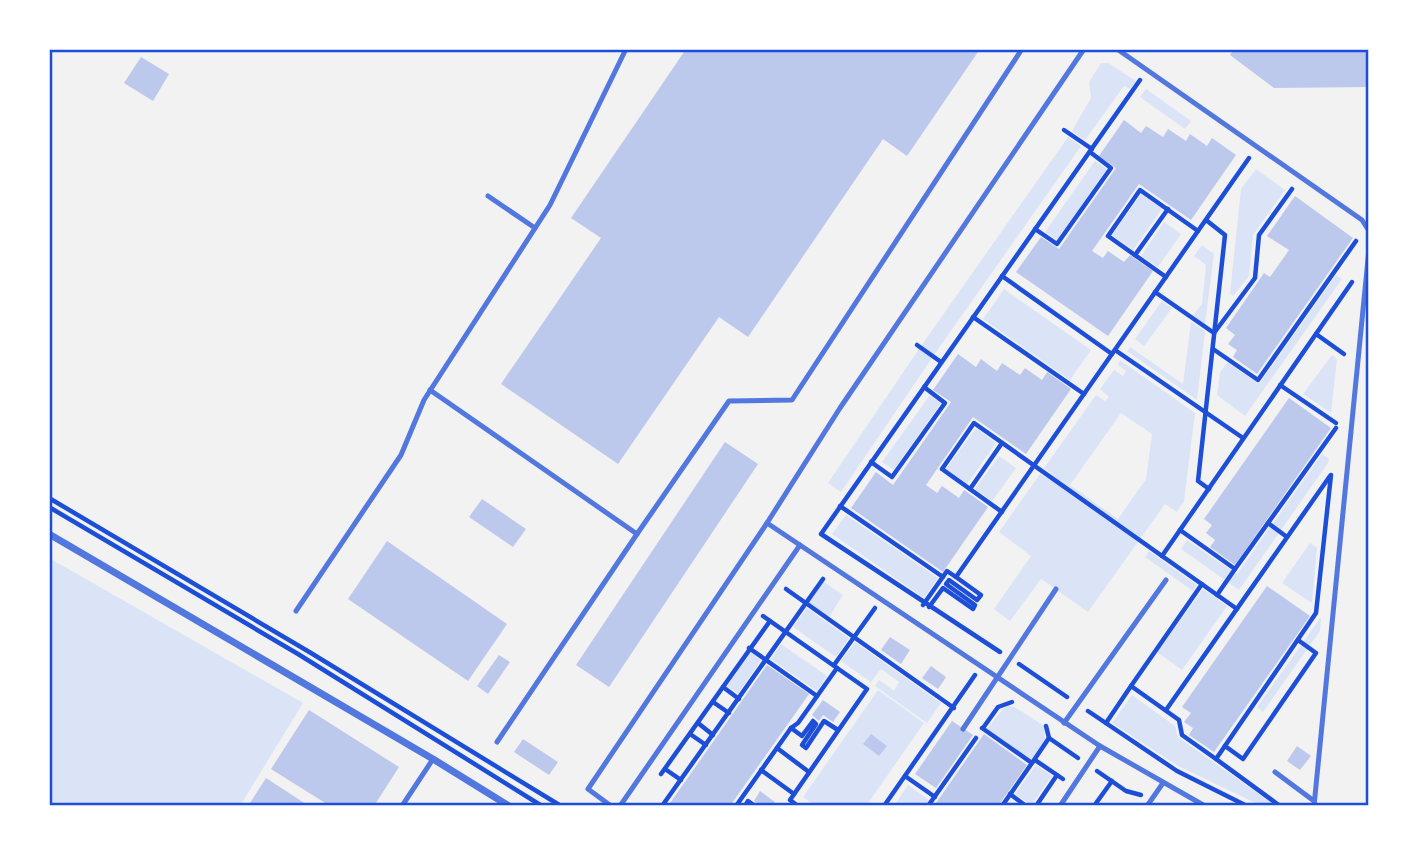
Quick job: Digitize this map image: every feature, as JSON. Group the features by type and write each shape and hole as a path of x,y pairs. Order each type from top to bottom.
{"street":[{"path":"49,534 509,806"}],"lane":[{"path":"296,611 401,455 424,400 550,205 626,49"},
{"path":"497,742 729,401 792,400 1022,49"},
{"path":"611,806 588,789 767,523 840,408 1084,49"},
{"path":"1117,49 1362,220 1369,231"},
{"path":"488,196 535,228"},
{"path":"1314,803 1369,249"},
{"path":"430,390 637,534"},
{"path":"767,523 1064,723 1205,806"},
{"path":"620,806 800,545"},
{"path":"1064,723 1166,580"},
{"path":"963,729 1056,589"},
{"path":"1060,806 1100,746"},
{"path":"402,806 433,759"},
{"path":"1275,772 1314,803"},
{"path":"1147,806 1163,783"}],"path":[{"path":"943,577 840,506 1140,80"},
{"path":"1035,229 1057,244 1111,168 1064,130"},
{"path":"956,577 1249,159"},
{"path":"1282,181 1303,196"},
{"path":"1214,333 1255,278 1259,235 1292,189"},
{"path":"1166,277 1108,236 1140,190 1198,231"},
{"path":"1135,256 1168,209"},
{"path":"1206,220 1225,235 1198,481 1209,489"},
{"path":"1354,255 1355,234"},
{"path":"1213,349 1258,380 1356,241"},
{"path":"1350,294 1353,268"},
{"path":"1002,276 1243,438"},
{"path":"1163,556 1352,282"},
{"path":"1155,292 1214,333"},
{"path":"974,317 1084,394"},
{"path":"1315,334 1344,354"},
{"path":"1342,365 1345,342"},
{"path":"917,345 941,362"},
{"path":"1280,385 1336,426"},
{"path":"871,462 892,477 945,403 924,387"},
{"path":"1335,440 1338,412"},
{"path":"1002,512 942,469 974,423 1237,609"},
{"path":"1217,595 1336,426"},
{"path":"970,489 1002,443"},
{"path":"1216,759 1316,613 1332,463"},
{"path":"1166,710 1331,475"},
{"path":"49,498 311,653 561,806"},
{"path":"49,508 298,654 542,806"},
{"path":"1268,523 1287,537"},
{"path":"1180,530 1235,569"},
{"path":"913,621 947,571 981,595 977,600 949,580 946,584 975,605 973,609 943,588 929,607"},
{"path":"662,806 823,579"},
{"path":"775,581 954,708"},
{"path":"1106,723 1202,584"},
{"path":"736,806 817,696 881,599"},
{"path":"754,610 867,689 786,806"},
{"path":"658,778 770,621"},
{"path":"735,637 817,696"},
{"path":"1225,747 1243,759 1316,653 1298,640"},
{"path":"884,806 981,667"},
{"path":"1131,686 1179,720 1182,736 1280,806"},
{"path":"723,687 739,699"},
{"path":"928,806 998,707 1014,701"},
{"path":"713,702 729,713"},
{"path":"791,728 802,736 813,721 816,724 802,745 806,748 824,721 838,730"},
{"path":"698,723 713,735"},
{"path":"1046,724 1049,738 1088,765 1126,791 1153,798"},
{"path":"982,728 1073,787"},
{"path":"690,734 706,745"},
{"path":"1002,806 1049,738"},
{"path":"777,748 810,772"},
{"path":"665,769 681,780"},
{"path":"761,770 794,794"},
{"path":"1036,806 1057,775"},
{"path":"905,776 934,797"},
{"path":"1094,806 1112,781"},
{"path":"1010,794 1026,806"},
{"path":"790,800 798,806"},
{"path":"745,806 748,801 755,806"}],"shaded area":[{"path":"1101,63 1108,63 1136,81 1130,89 1124,86 1085,140 1072,131 1091,98 1089,82"},
{"path":"1146,89 1191,121 1185,129 1140,97"},
{"path":"1068,137 1081,146 934,355 921,346"},
{"path":"1095,161 1107,169 1057,240 1045,232"},
{"path":"1256,169 1285,190 1253,235 1249,276 1233,296 1230,293 1241,189"},
{"path":"1141,194 1162,209 1133,250 1112,235"},
{"path":"1164,222 1181,234 1158,267 1141,256"},
{"path":"1202,245 1214,254 1205,324 1193,315 1202,304 1206,265 1194,256"},
{"path":"1336,275 1342,279 1245,416 1217,395 1220,373 1227,362 1259,384"},
{"path":"1004,289 1091,350 1070,380 983,319"},
{"path":"1162,301 1172,308 1144,346 1135,339"},
{"path":"1191,322 1205,331 1197,400 1127,351 1130,347 1183,384"},
{"path":"919,349 932,358 841,492 828,483"},
{"path":"1332,355 1337,359 1331,413 1303,394"},
{"path":"1120,360 1195,413 1184,501 1177,512 1165,504 1088,612 1041,579 1010,621 994,609 1031,556 999,532 1040,474 1050,480 1053,475 1044,468 1096,395 1105,401 1109,397 1100,389 1114,370 1123,376 1126,371 1118,365","holes":["1121,413 1152,434 1146,479 1118,519 1070,485"]},
{"path":"930,395 941,403 894,470 882,462"},
{"path":"976,428 996,443 967,484 946,469"},
{"path":"1322,454 1329,459 1328,463 1239,590 1181,549 1187,540 1237,574"},
{"path":"999,456 1016,468 992,501 975,489"},
{"path":"846,515 938,578 924,598 832,534"},
{"path":"1310,543 1317,548 1312,603 1282,583"},
{"path":"1149,551 1197,585 1193,591 1145,557"},
{"path":"49,558 303,703 240,806 49,806"},
{"path":"824,582 843,595 829,617 809,603"},
{"path":"1203,589 1227,606 1182,670 1157,652"},
{"path":"807,608 849,638 836,657 793,627"},
{"path":"1321,617 1320,631 1263,712 1257,707"},
{"path":"855,642 941,703 927,723 875,686 879,680 894,691 899,682 881,669 871,682 841,661"},
{"path":"781,644 827,676 817,691 771,659"},
{"path":"751,652 761,660 738,694 727,686"},
{"path":"878,690 924,723 866,806 816,806 803,797"},
{"path":"1132,695 1175,726 1178,737 1276,806 1262,806 1178,766 1112,723"},
{"path":"1008,706 1015,707 1044,726 1045,740 1031,760 987,729"},
{"path":"1036,765 1052,776 1031,805 1015,794"},
{"path":"908,785 929,800 925,806 894,806"}],"building":[{"path":"686,49 980,49 907,156 883,139 748,337 719,317 618,464 501,384 601,238 571,218"},
{"path":"1234,49 1369,49 1369,87 1274,88 1230,55"},
{"path":"141,57 169,74 153,101 124,83"},
{"path":"1124,120 1141,133 1146,126 1163,137 1168,129 1186,141 1190,134 1207,146 1212,138 1236,155 1191,220 1139,184 1092,251 1103,258 1108,251 1124,262 1130,255 1153,271 1108,336 1016,272 1041,237 1059,249 1116,168 1099,156"},
{"path":"1295,196 1353,238 1257,374 1233,357 1237,350 1228,344 1235,335 1226,328 1264,273 1270,277 1289,250 1267,236"},
{"path":"958,354 976,367 981,359 997,371 1002,363 1020,375 1025,368 1042,380 1047,372 1071,389 1026,454 973,417 926,485 937,493 942,486 959,498 964,490 988,507 943,572 851,508 876,472 893,485 951,402 933,390"},
{"path":"1289,398 1331,428 1235,565 1210,547 1215,540 1206,533 1212,525 1204,519"},
{"path":"725,442 758,464 609,687 576,665"},
{"path":"482,499 526,529 513,547 469,517"},
{"path":"387,541 507,624 468,681 348,599"},
{"path":"1267,586 1310,616 1214,752 1189,735 1193,728 1184,722 1191,713 1182,707"},
{"path":"890,637 910,650 901,664 881,650"},
{"path":"499,655 510,662 488,694 477,686"},
{"path":"767,665 809,694 730,806 668,806"},
{"path":"931,666 946,677 938,689 922,678"},
{"path":"823,700 840,712 833,722 823,715 819,721 812,715"},
{"path":"309,710 399,767 374,806 330,806 271,769"},
{"path":"952,721 973,735 936,788 915,774"},
{"path":"871,734 887,746 879,756 863,744"},
{"path":"984,734 1027,765 998,806 934,806"},
{"path":"523,739 558,762 549,775 514,752"},
{"path":"1297,746 1311,756 1300,770 1287,761"},
{"path":"266,778 309,806 248,806"},
{"path":"760,791 775,802 772,806 762,806 754,801"}]}
